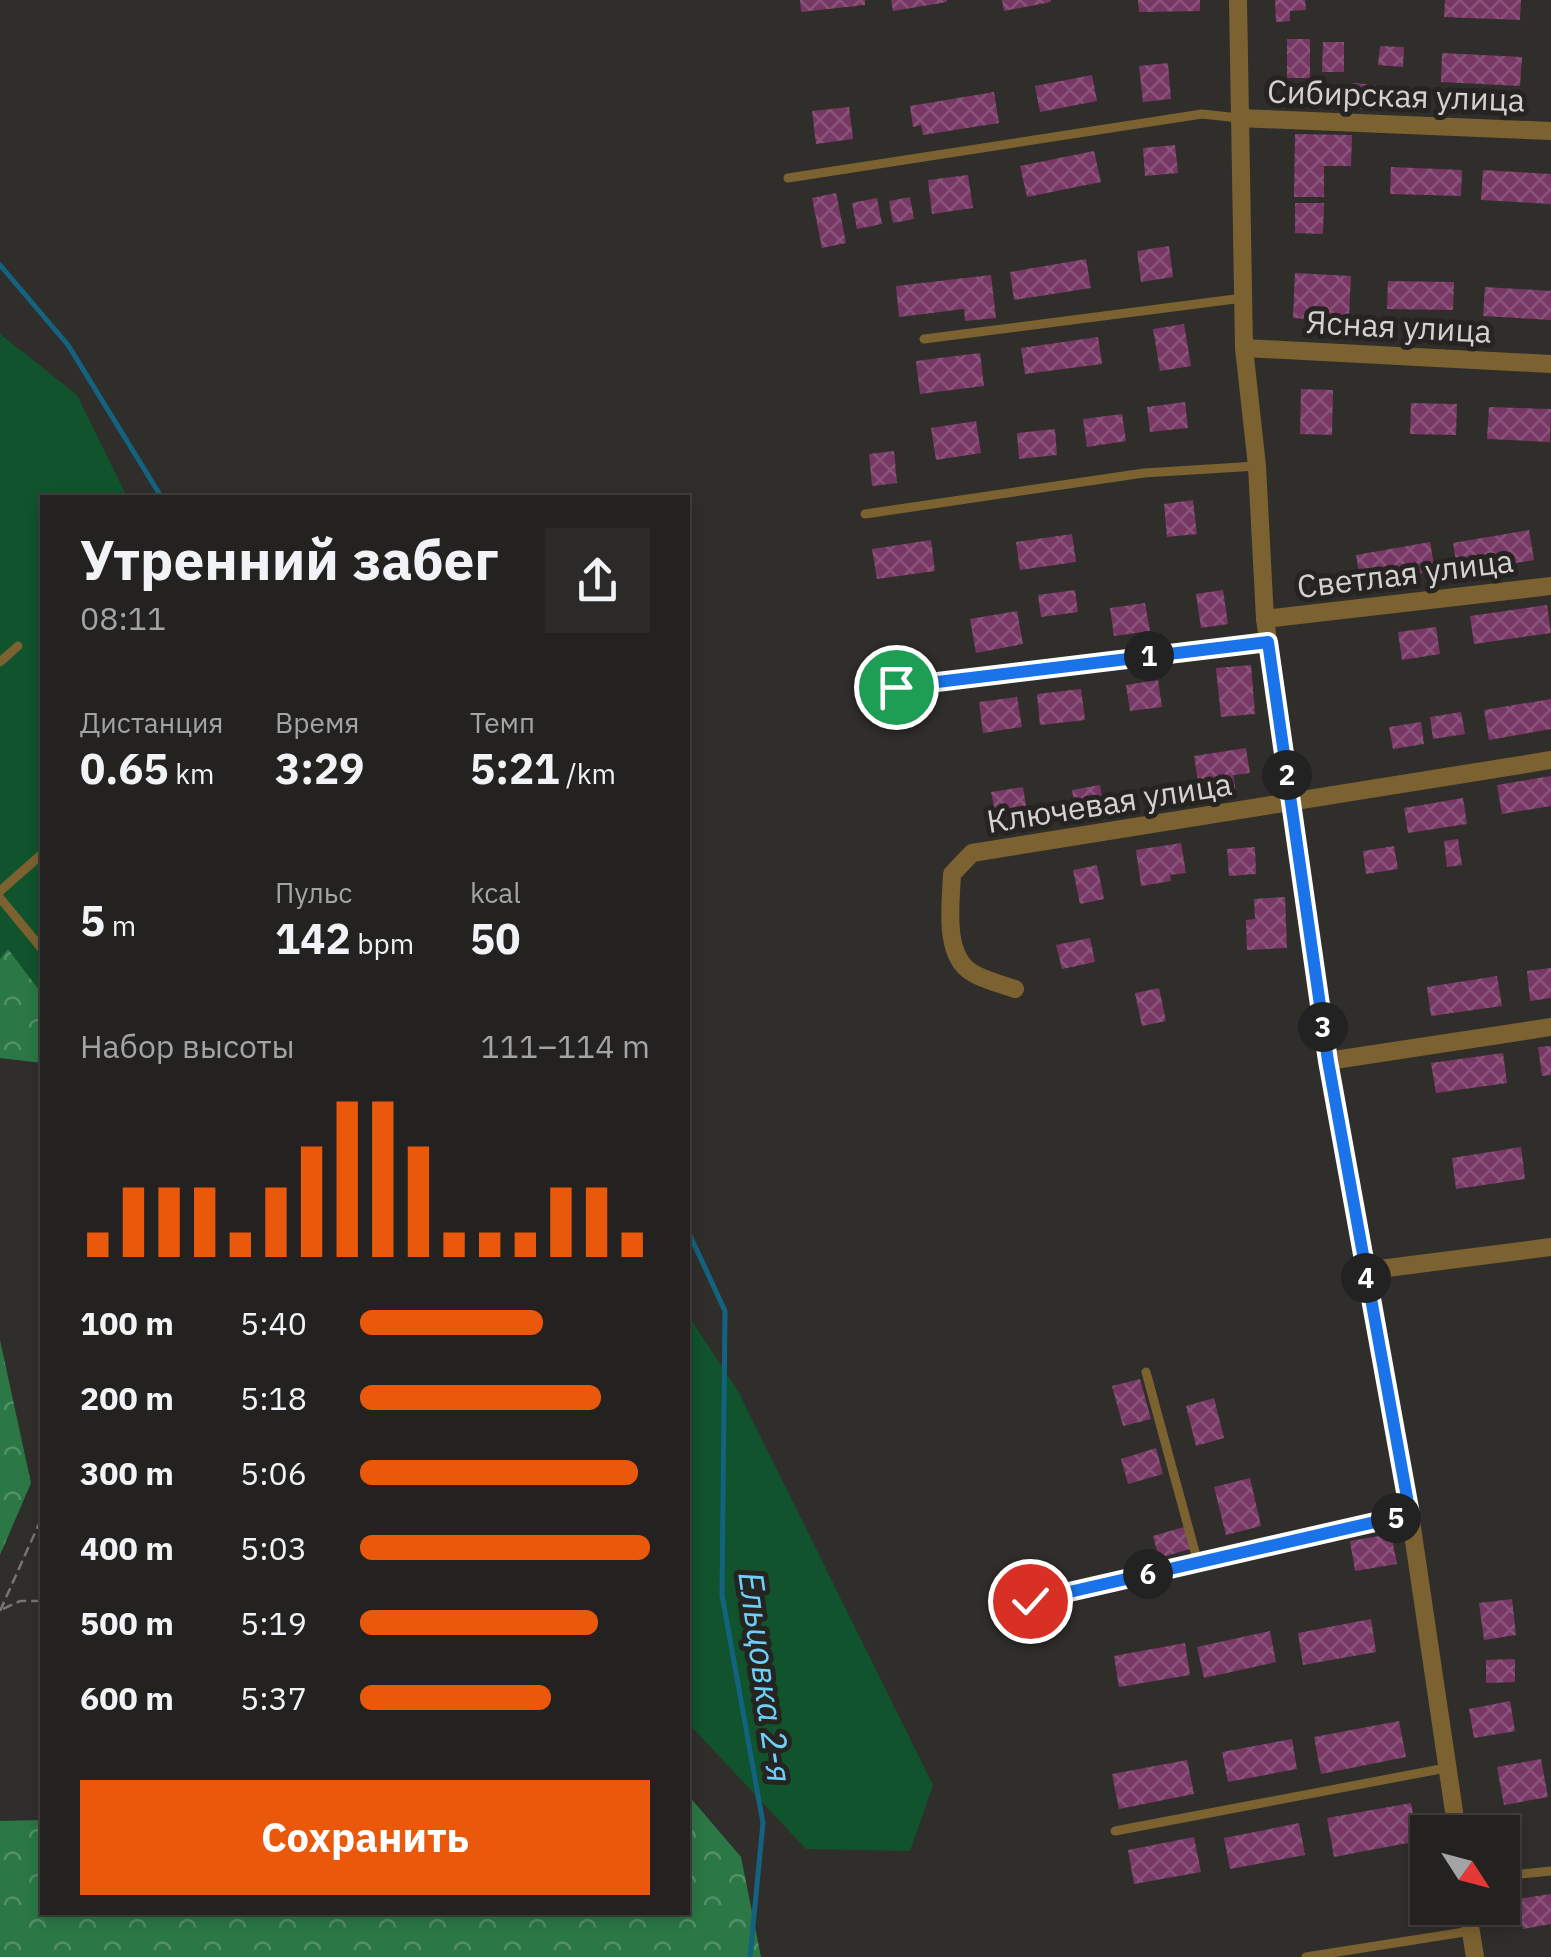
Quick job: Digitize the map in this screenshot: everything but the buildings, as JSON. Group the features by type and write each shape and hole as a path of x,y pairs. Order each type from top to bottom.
{"street":[{"path":"1238,0 1244,348 1257,466 1265,619 1328,1061 1410,1514 1454,1815"},
{"name":"Сибирская улица","path":"1239,118 1551,132"},
{"name":"Ясная улица","path":"1244,348 1551,364"},
{"name":"Светлая улица","path":"1265,619 1551,586"},
{"name":"Ключевая улица","path":"1015,989 972,972 960,962 950,927 952,874 972,853 1551,760"},
{"path":"1328,1061 1551,1026"},
{"path":"1364,1270 1551,1247"},
{"path":"1470,1925 1475,1957"}],"lane":[{"path":"788,178 1202,114 1239,118"},
{"path":"924,339 1243,298"},
{"path":"865,514 1144,473 1257,466"},
{"path":"896,687 1268,642"},
{"path":"0,662 18,646"},
{"path":"40,856 1,899 40,947"},
{"path":"1146,1372 1198,1563"},
{"path":"1030,1601 1410,1514"},
{"path":"1115,1830 1449,1768"},
{"path":"1520,1874 1551,1871"},
{"path":"1306,1957 1471,1931"}],"path":[{"path":"1,1610 40,1522"},
{"path":"1,1610 20,1601 40,1601"}],"green space":[{"path":"0,334 77,395 126,495 40,495 40,991 8,949 0,959"},
{"path":"6,940 40,977 40,1063 0,1058 0,942"},
{"path":"690,1318 738,1391 933,1785 910,1851 806,1849 690,1725"},
{"path":"0,1340 31,1483 0,1555"},
{"path":"690,1797 741,1857 761,1957 0,1957 0,1821 40,1820 40,1915 690,1915"}],"waterway":[{"name":"Ельцовка 2-я","path":"0,265 68,345 160,495"},
{"name":"Ельцовка 2-я","path":"690,1235 725,1311 722,1595 763,1823 750,1957"}],"route":[{"path":"896,687 1268,642 1328,1061 1410,1514 1030,1601"}]}
